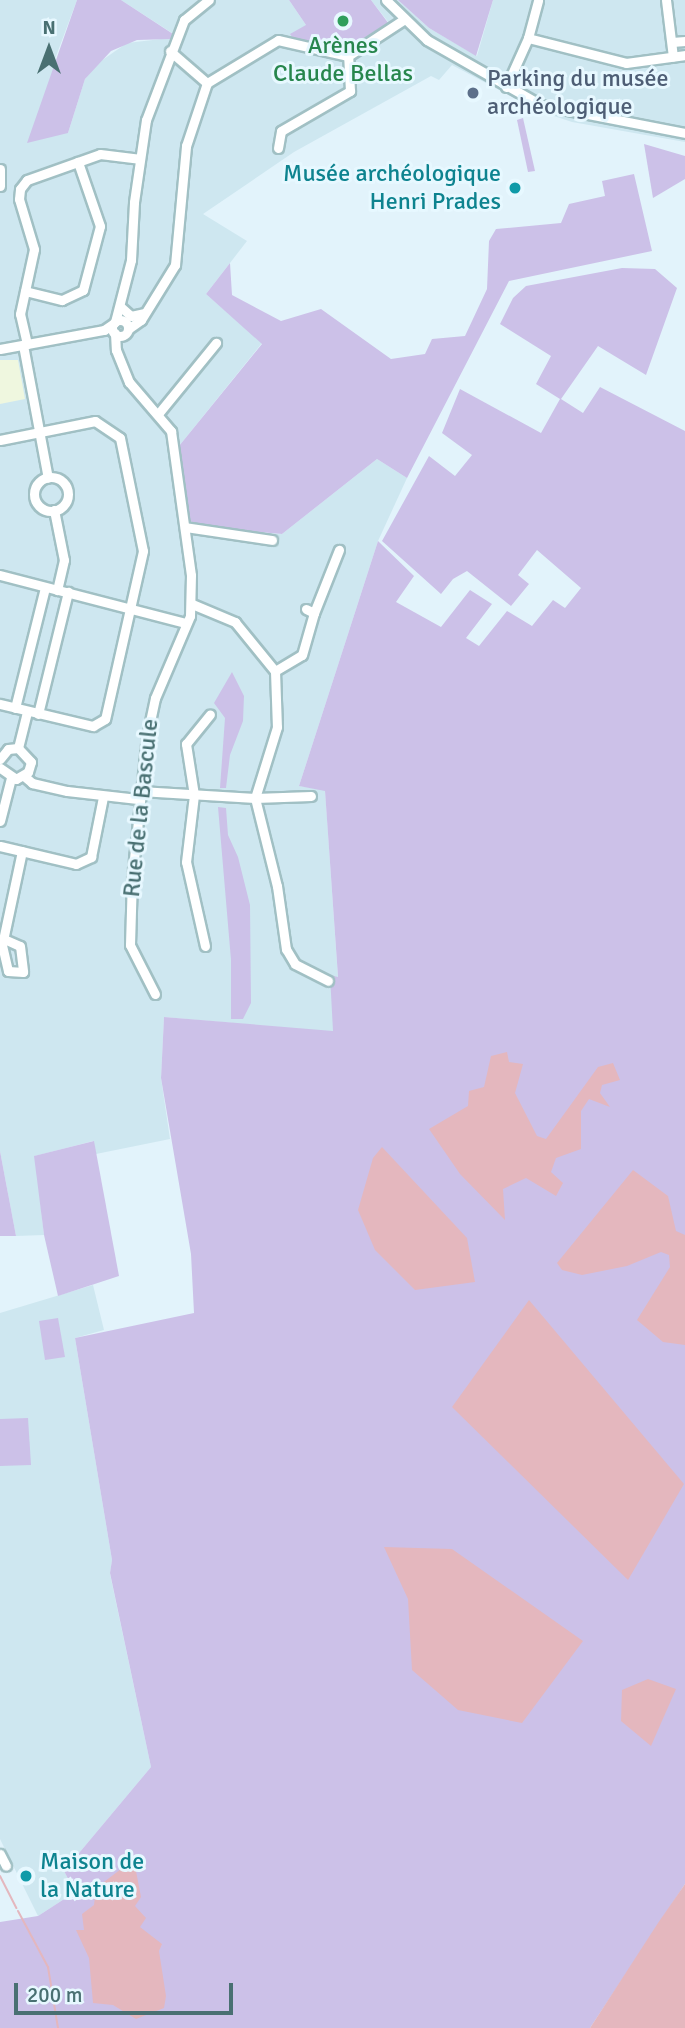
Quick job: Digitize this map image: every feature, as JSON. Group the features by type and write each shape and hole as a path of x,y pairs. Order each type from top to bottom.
{"street":[{"path":"120,324 146,120 184,20 209,0"},
{"path":"386,0 403,20 463,64 541,105 685,133"},
{"path":"506,87 528,38 538,0"},
{"path":"666,0 673,57"},
{"path":"0,349 104,330 144,313 175,265 186,146 207,83 278,40 348,55 403,20"},
{"path":"528,38 626,63 685,55"},
{"path":"672,42 685,41"},
{"path":"170,51 207,83"},
{"path":"278,148 281,131 350,91 348,55"},
{"path":"48,478 19,314 34,248 19,199 20,188 27,180 100,154 139,159"},
{"path":"25,291 62,300 83,290 100,226 78,162"},
{"path":"0,169 0,186"},
{"path":"120,324 131,316 144,313"},
{"name":"Rue de la Bascule","path":"120,324 116,350 129,382 171,431 185,527 192,604 155,698 139,795 130,945 155,994"},
{"path":"158,414 216,343"},
{"path":"0,440 94,421 120,438 144,551 105,719 93,726 0,704"},
{"path":"48,478 64,481 66,503 54,510 37,503 34,483 48,478"},
{"path":"54,510 64,560 57,590"},
{"path":"185,527 272,540"},
{"path":"275,671 302,655 310,611 339,550"},
{"path":"0,575 186,623"},
{"path":"15,708 45,588"},
{"path":"38,713 68,592"},
{"path":"192,604 235,622 275,671 277,727 255,798 277,886 286,949 295,964 328,981"},
{"path":"18,748 27,711"},
{"path":"205,946 186,862 194,795 186,744 210,714"},
{"path":"0,759 8,749 18,748 30,757 24,776"},
{"path":"1,771 11,778 24,776 32,783 103,797 311,796"},
{"path":"0,821 11,778"},
{"path":"0,846 76,864 90,858 103,797"},
{"path":"4,939 22,851"},
{"path":"0,1854 6,1866"}],"shaded area":[{"path":"0,0 77,0 55,59 68,133 85,79 98,63 127,43 170,38 172,33 121,0 289,0 306,25 389,23 371,0 398,0 429,28 477,56 493,0 685,0 685,142 572,122 539,111 452,65 439,80 431,76 294,152 203,214 247,241 206,294 262,343 179,446 204,527 282,534 377,459 407,478 378,541 299,786 325,790 338,978 331,975 334,1032 164,1017 161,1078 170,1139 96,1154 93,1141 35,1156 44,1235 16,1236 0,1151"},
{"path":"77,0 121,0 173,34 170,39 137,40 111,51 85,79 68,133 27,143"},
{"path":"289,0 371,0 389,24 340,51 293,38 290,34 306,25"},
{"path":"398,0 493,0 476,56 429,28"},
{"path":"523,118 535,171 528,172 517,120"},
{"path":"644,144 685,156 685,179 653,198"},
{"path":"634,174 652,251 509,281 407,478 377,459 282,534 204,527 190,521 179,446 262,344 206,294 230,263 232,295 281,321 321,309 391,359 425,354 432,339 465,336 487,289 489,241 496,229 561,223 569,204 605,196 602,181"},
{"path":"622,268 655,269 677,288 646,375 598,346 561,399 583,413 600,387 685,431 685,1884 590,2028 0,2028 0,1922 38,1916 75,1892 64,1871 151,1767 110,1573 112,1560 75,1338 194,1313 191,1254 161,1078 164,1017 333,1031 330,975 338,977 325,791 299,786 378,541 414,576 396,602 441,627 470,590 492,604 466,638 479,646 507,611 532,626 553,600 565,608 581,588 537,550 518,575 529,584 511,606 467,571 453,579 441,594 382,541 429,456 455,476 472,455 442,433 460,389 541,433 560,399 536,384 551,356 500,324 513,298 526,286"},
{"path":"0,360 18,360 25,399 0,404"},
{"path":"232,672 244,696 243,721 230,755 226,788 220,788 225,718 214,703"},
{"path":"218,807 226,808 228,835 238,857 250,905 251,1003 243,1019 231,1019 231,960"},
{"path":"507,1052 509,1062 523,1064 515,1093 537,1136 546,1139 598,1067 613,1063 620,1080 602,1085 600,1093 610,1107 589,1099 581,1111 581,1149 556,1158 551,1172 563,1183 556,1196 526,1178 503,1189 505,1220 460,1174 429,1129 468,1106 469,1091 484,1087 491,1056"},
{"path":"94,1141 119,1276 58,1296 44,1235 34,1156"},
{"path":"382,1147 467,1238 475,1282 415,1290 375,1250 358,1210 373,1158"},
{"path":"0,1151 16,1236 0,1236"},
{"path":"633,1170 668,1196 676,1231 685,1235 685,1345 663,1342 637,1320 670,1267 669,1255 661,1252 627,1266 582,1275 562,1270 557,1263"},
{"path":"93,1285 104,1330 75,1338 112,1560 110,1574 151,1767 64,1871 75,1892 38,1916 0,1839 0,1313"},
{"path":"529,1300 684,1484 628,1580 452,1407"},
{"path":"58,1318 65,1357 45,1360 39,1321"},
{"path":"28,1418 31,1465 0,1466 0,1419"},
{"path":"384,1547 452,1549 583,1641 522,1723 458,1710 412,1670 408,1599"},
{"path":"648,1679 676,1689 651,1746 621,1721 622,1690"},
{"path":"129,1863 136,1871 141,1897 135,1906 146,1918 140,1927 162,1944 159,1951 166,1996 164,2008 136,2019 113,2005 93,2003 89,1958 76,1930 84,1930 82,1914 94,1905 96,1888"},
{"path":"685,1884 685,2028 590,2028 658,1923"}],"waterway":[{"path":"0,1876 16,1908"},
{"path":"18,1911 48,1967 58,2028"}],"place":[{"name":"Arènes Claude Bellas","path":"343,21"},
{"name":"Parking du musée archéologique","path":"473,93"},
{"name":"Musée archéologique Henri Prades","path":"515,188"},
{"name":"Maison de la Nature","path":"26,1876"}]}
